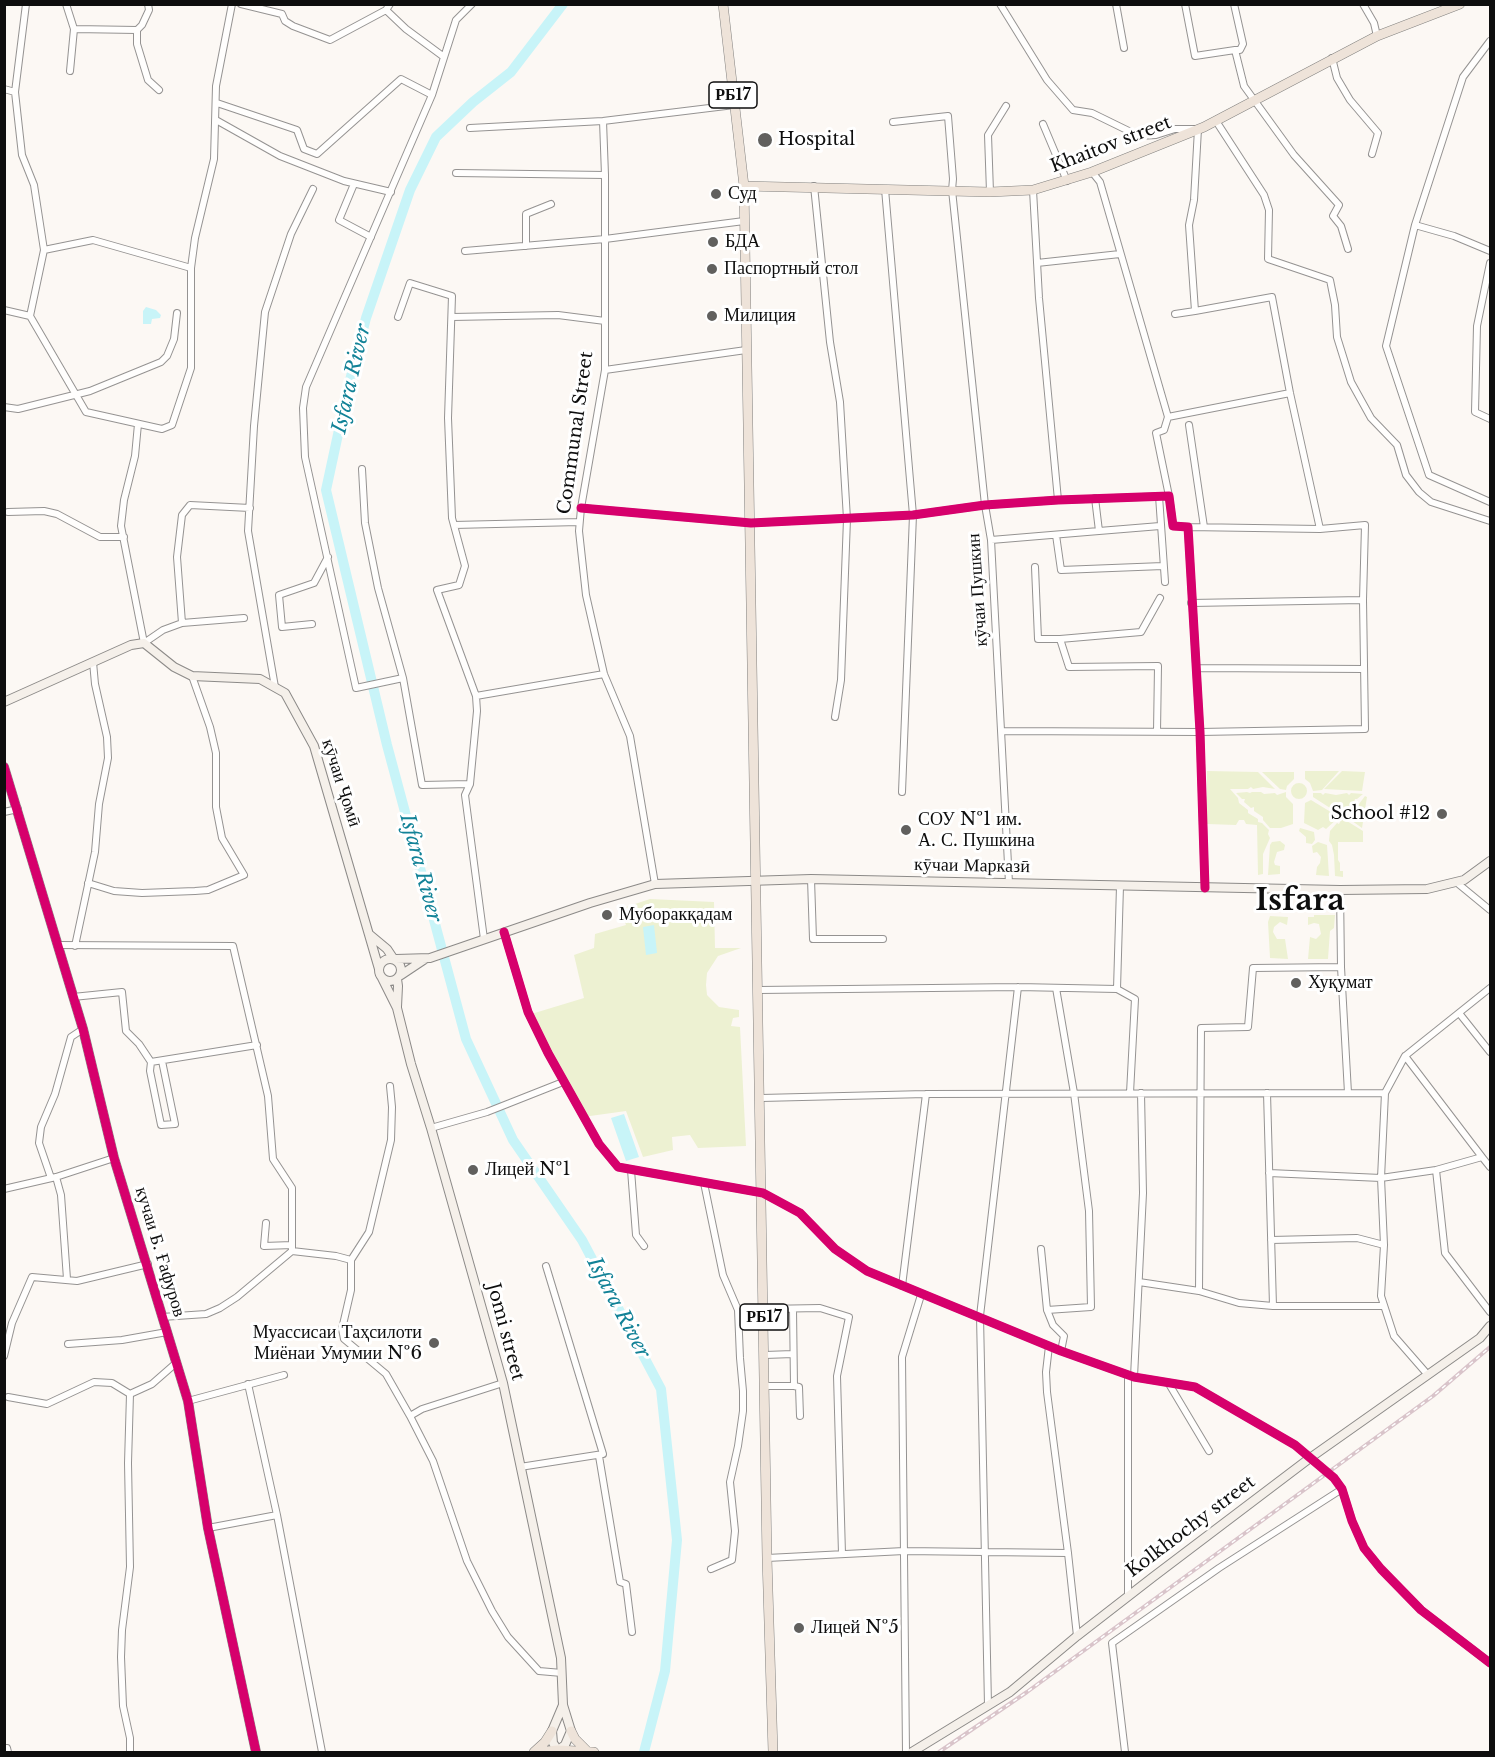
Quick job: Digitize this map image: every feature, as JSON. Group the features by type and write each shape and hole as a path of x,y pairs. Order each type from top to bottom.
{"main road":[{"name":"РБ17","path":"723,4 744,186 763,1193 767,1558 773,1752"},
{"name":"Khaitov street","path":"744,186 990,192 1033,190 1092,172 1198,129 1377,36 1460,4"},
{"path":"4,702 131,645 144,643 174,667 192,676 260,679 275,687"},
{"name":"кӯчаи Ҷомӣ","path":"275,687 285,693 314,746 380,973"},
{"name":"кучаи Б. Ғафуров","path":"4,766 83,1029 114,1158 188,1401 208,1528 255,1752"},
{"name":"кӯчаи Марказӣ","path":"428,958 590,903 655,884 811,879 1205,888 1427,889 1464,880 1491,861"},
{"path":"369,934 401,964 397,1008"},
{"path":"428,958 390,981 380,973 385,959 428,958"},
{"name":"Jomi street","path":"380,973 397,1008 503,1383 561,1659 563,1705 571,1731"},
{"name":"Kolkhochy street","path":"912,1752 1010,1692 1128,1596 1310,1458 1480,1338 1491,1326"},
{"name":"Jomi street","path":"552,1731 563,1705"},
{"path":"536,1752 552,1731 562,1728 571,1731 575,1739 591,1752"},
{"path":"552,1731 553,1743 558,1750"},
{"path":"558,1750 565,1745 571,1731"},
{"path":"536,1752 558,1750 591,1752"}],"street":[{"path":"26,4 15,92 22,155 34,185 44,250 30,316 86,412 162,429 172,425 191,368 191,268 195,238 214,159 216,86 232,4"},
{"path":"66,4 74,29 70,71"},
{"path":"148,4 149,10 137,30 137,44 148,80 159,90"},
{"path":"241,4 282,14 285,21 293,26 330,40 388,8 406,29 444,57"},
{"path":"399,679 356,688 305,457 303,408 306,387 432,95 456,20 472,4"},
{"path":"1000,4 1047,80 1073,110 1092,113 1139,136 1156,135 1175,129 1198,129 1194,200 1189,225 1195,311"},
{"path":"1116,4 1124,48"},
{"path":"1185,4 1196,57 1240,50 1243,44 1234,4"},
{"path":"1363,4 1374,23 1377,36"},
{"path":"74,29 137,30"},
{"path":"1491,40 1462,77 1415,225 1386,346 1429,475 1491,502"},
{"path":"1235,50 1244,86 1294,155 1338,205 1333,216 1341,226 1348,249"},
{"path":"1332,58 1337,78 1350,100 1378,133 1372,154"},
{"path":"217,103 297,130 304,149 317,154 401,79 432,95"},
{"path":"4,90 15,92"},
{"path":"470,128 603,121 735,105"},
{"path":"990,192 988,135 1006,106"},
{"name":"кӯчаи Пушкин","path":"892,122 948,116 952,190 985,505 991,540 1009,883"},
{"path":"216,120 280,156 354,184 391,192"},
{"name":"Communal Street","path":"603,121 605,370 580,508 579,531 586,595 604,674 630,736 655,884"},
{"path":"1216,121 1263,195 1269,210 1271,225 1268,259 1330,280 1335,305 1337,337 1351,382 1371,418 1397,445 1406,475 1419,492 1431,502 1491,521"},
{"path":"1043,124 1067,181"},
{"path":"1002,731 1200,732 1365,729 1363,600 1365,525 1320,530 1173,526 1156,433 1164,430 1168,417 1100,182 1092,172"},
{"path":"456,173 605,175"},
{"path":"354,184 339,220 371,237"},
{"path":"814,186 830,342 840,402 847,519 841,680 835,717"},
{"path":"275,687 248,531 254,426 265,312 291,234 313,189"},
{"path":"885,189 913,515 902,792"},
{"path":"1033,190 1037,262 1058,500"},
{"path":"526,246 526,214 551,204"},
{"path":"465,252 605,239 744,220"},
{"path":"1415,225 1454,236 1491,251"},
{"path":"44,250 93,240 191,268"},
{"path":"1037,262 1120,254"},
{"path":"1490,265 1477,326 1475,412 1491,419"},
{"path":"398,317 410,283 452,296 448,418 454,525 465,566 459,585 437,590 476,696 477,711 470,784 465,795 484,939"},
{"path":"1174,314 1272,297 1320,530"},
{"path":"4,310 30,316"},
{"path":"4,407 18,409 90,391 161,362 167,356 174,339 177,314"},
{"path":"452,317 558,315 605,321"},
{"path":"605,370 746,350"},
{"path":"1168,417 1290,393"},
{"path":"138,424 135,456 124,500 121,526 144,643 163,630 182,623 244,618"},
{"path":"1188,425 1204,527"},
{"path":"362,469 365,523 422,785 470,784"},
{"path":"1159,496 1165,582"},
{"path":"580,508 751,523 913,515 985,505 1058,500 1169,496"},
{"path":"1095,498 1099,531"},
{"path":"182,623 177,557 182,515 190,505 250,508"},
{"path":"8,513 51,512 100,537 124,537"},
{"path":"454,525 579,522"},
{"path":"991,540 1160,526"},
{"path":"1188,527 1200,732 1205,888"},
{"path":"1056,535 1061,570 1163,566"},
{"path":"312,624 282,627 279,596 314,583 328,557"},
{"path":"1035,567 1038,639 1141,632 1160,598"},
{"path":"1191,603 1363,600"},
{"path":"1060,639 1069,667 1158,666 1157,732"},
{"path":"75,946 95,852 99,804 108,758 107,737 95,684 93,662"},
{"path":"1196,668 1364,669"},
{"path":"476,696 604,674"},
{"path":"88,883 114,891 142,894 208,890 244,875 222,838 216,807 216,753 210,727 192,676"},
{"path":"4,813 18,809"},
{"path":"811,879 813,939 883,939"},
{"path":"1456,882 1491,910"},
{"path":"1117,989 1120,886"},
{"path":"1340,890 1341,967 1348,1093"},
{"path":"504,932 528,1012 563,1082 599,1144 618,1167 763,1193 800,1213 835,1249 867,1271 921,1295 980,1316 1049,1347 1131,1376 1195,1387 1295,1445 1334,1478 1342,1489 1352,1521 1364,1548 1380,1569 1421,1610 1491,1663"},
{"path":"59,945 233,946 258,1045 268,1096 273,1159 291,1188 292,1248"},
{"path":"1199,1291 1200,1028 1248,1027 1253,969 1341,967"},
{"path":"759,990 1018,987 1117,989 1135,999 1130,1093"},
{"path":"988,1705 980,1316 1018,987"},
{"path":"1047,1310 1091,1307 1089,1210 1074,1093 1056,988"},
{"path":"1428,1375 1394,1336 1381,1296 1384,1245 1381,1178 1385,1093 1405,1056 1491,988"},
{"path":"73,997 122,992 126,1031 152,1062 150,1071 161,1125 175,1124 162,1060"},
{"path":"1459,1013 1491,1052"},
{"path":"67,1279 61,1195 39,1143 41,1127 55,1094 71,1037 83,1029"},
{"path":"152,1062 258,1045"},
{"path":"1405,1056 1491,1167"},
{"path":"431,1128 487,1112 563,1082"},
{"path":"390,1086 392,1107 388,1151 369,1232 351,1260 351,1290 342,1329 344,1339 386,1374 410,1416 433,1461 467,1561 508,1637 539,1671 562,1673"},
{"path":"1128,1596 1131,1376 1139,1282 1143,1193 1141,1093"},
{"path":"1267,1093 1273,1306"},
{"path":"761,1098 926,1094 1385,1093"},
{"path":"902,1286 926,1094"},
{"path":"1269,1173 1381,1178 1436,1170 1482,1157"},
{"path":"4,1189 53,1178 114,1158"},
{"path":"631,1170 636,1235 644,1246"},
{"path":"1436,1170 1445,1253 1491,1312"},
{"path":"704,1183 723,1275 740,1320 743,1411 730,1482 735,1531 732,1560 711,1569"},
{"path":"266,1223 264,1246 292,1248 351,1260"},
{"path":"1271,1240 1357,1238 1384,1245"},
{"path":"162,1317 206,1314 220,1308 292,1248"},
{"path":"1041,1250 1047,1310 1053,1325 1064,1336 1061,1351"},
{"path":"4,1356 8,1323 32,1276 77,1281 148,1264"},
{"path":"520,1467 603,1454 546,1266"},
{"path":"1139,1282 1199,1291 1239,1303 1273,1306 1384,1306"},
{"path":"906,1752 902,1357 921,1295"},
{"path":"764,1309 820,1308 849,1317 837,1376 842,1554"},
{"path":"793,1309 794,1386"},
{"path":"740,1320 764,1326"},
{"path":"68,1344 123,1340 167,1332"},
{"path":"1049,1347 1046,1372 1047,1392 1077,1636"},
{"path":"765,1355 793,1354"},
{"path":"130,1394 152,1384 176,1363"},
{"path":"188,1401 284,1375"},
{"path":"8,1396 47,1404 94,1382 112,1383 130,1394"},
{"path":"410,1416 422,1409 503,1383"},
{"path":"248,1384 322,1752"},
{"path":"1169,1384 1209,1451"},
{"path":"765,1386 799,1387 800,1416"},
{"path":"130,1394 128,1463 130,1567 121,1657 123,1706 130,1738 130,1752"},
{"path":"599,1456 620,1582 626,1584 632,1632"},
{"path":"1125,1752 1112,1643 1219,1568 1342,1489"},
{"path":"208,1528 276,1515"},
{"path":"767,1558 904,1551 1068,1553"}],"green space":[{"path":"1207,771 1258,772 1275,789 1263,787 1253,789 1251,787 1230,789 1248,813 1269,830 1270,838 1263,854 1263,874 1258,875 1257,825 1246,824 1244,820 1239,820 1236,825 1207,824"},
{"path":"1305,771 1339,771 1322,790 1313,791 1310,783 1305,779"},
{"path":"1342,771 1365,772 1362,791 1324,789"},
{"path":"1262,772 1294,772 1294,779 1286,790 1280,789"},
{"path":"1299,783 1305,785 1307,791 1305,797 1299,799 1293,797 1291,791 1293,785"},
{"path":"1286,792 1286,797 1293,804 1293,824 1281,828 1270,828 1263,817 1254,811 1254,807 1251,808 1244,802 1245,799 1236,793 1277,795"},
{"path":"1313,793 1363,794 1355,799 1354,803 1341,815 1313,797"},
{"path":"1365,796 1367,797 1362,828 1345,816 1349,815 1349,812"},
{"path":"1311,800 1339,817 1326,829 1323,827 1318,830 1304,823 1305,803"},
{"path":"1342,818 1363,831 1363,842 1338,842 1338,860 1343,877 1335,876 1334,855 1329,841 1330,831 1337,823 1339,824"},
{"path":"1300,828 1314,832 1315,840 1312,844 1306,843 1306,837 1299,831"},
{"path":"1280,841 1285,845 1284,850 1277,852 1274,862 1275,865 1280,866 1280,874 1268,875 1270,845 1272,842"},
{"path":"1318,842 1327,845 1329,876 1316,875 1321,857 1317,852 1313,853 1312,846"},
{"path":"650,899 714,902 715,948 741,948 718,956 707,973 706,985 707,995 719,1007 739,1010 739,1017 733,1018 731,1026 740,1027 746,1146 698,1148 690,1135 672,1137 673,1150 643,1157 626,1111 583,1117 528,1015 584,998 574,955 594,948 595,934 626,925 620,909"},
{"path":"1314,915 1335,915 1334,928 1330,931 1328,959 1308,959 1310,937 1316,939 1321,934 1319,924 1308,925 1308,917 1314,917"},
{"path":"1270,916 1288,917 1287,925 1280,922 1274,927 1273,932 1277,939 1285,939 1288,959 1270,958 1268,922"}],"water":[{"path":"146,307 156,310 161,315 160,318 152,319 151,324 143,324 143,311"},
{"path":"654,925 657,953 646,955 643,927"},
{"path":"624,1114 639,1157 626,1161 611,1118"}],"waterway":[{"name":"Isfara River","path":"563,4 511,72 473,102 436,137 410,190 366,318 326,490 387,745 466,1039 513,1140 582,1240 661,1389 677,1540 665,1671 644,1752"}],"railway":[{"path":"939,1752 1027,1692 1433,1396 1490,1347"}],"cycle path":[{"path":"581,508 751,523 913,515 985,505 1058,500 1169,496 1173,526 1188,527 1200,732 1205,888"},
{"path":"4,767 83,1029 114,1158 188,1401 208,1528 256,1752"},
{"path":"504,932 528,1012 548,1053 599,1144 618,1167 763,1193 800,1213 835,1249 867,1271 1061,1351 1134,1377 1195,1387 1295,1445 1334,1478 1342,1489 1352,1521 1364,1548 1381,1569 1421,1610 1490,1663"}],"place":[{"name":"Hospital","path":"765,140"},
{"name":"Суд","path":"716,194"},
{"name":"БДА","path":"713,242"},
{"name":"Паспортный стол","path":"712,269"},
{"name":"Милиция","path":"712,316"},
{"name":"School #12","path":"1442,814"},
{"name":"СОУ №1 им. А. С. Пушкина","path":"906,830"},
{"name":"Муборакқадам","path":"607,915"},
{"name":"Хуқумат","path":"1296,983"},
{"name":"Лицей №1","path":"473,1170"},
{"name":"Муассисаи Таҳсилоти Миёнаи Умумии №6","path":"434,1343"},
{"name":"Лицей №5","path":"799,1628"}],"district":[{"name":"Isfara","path":"1300,902"}]}
